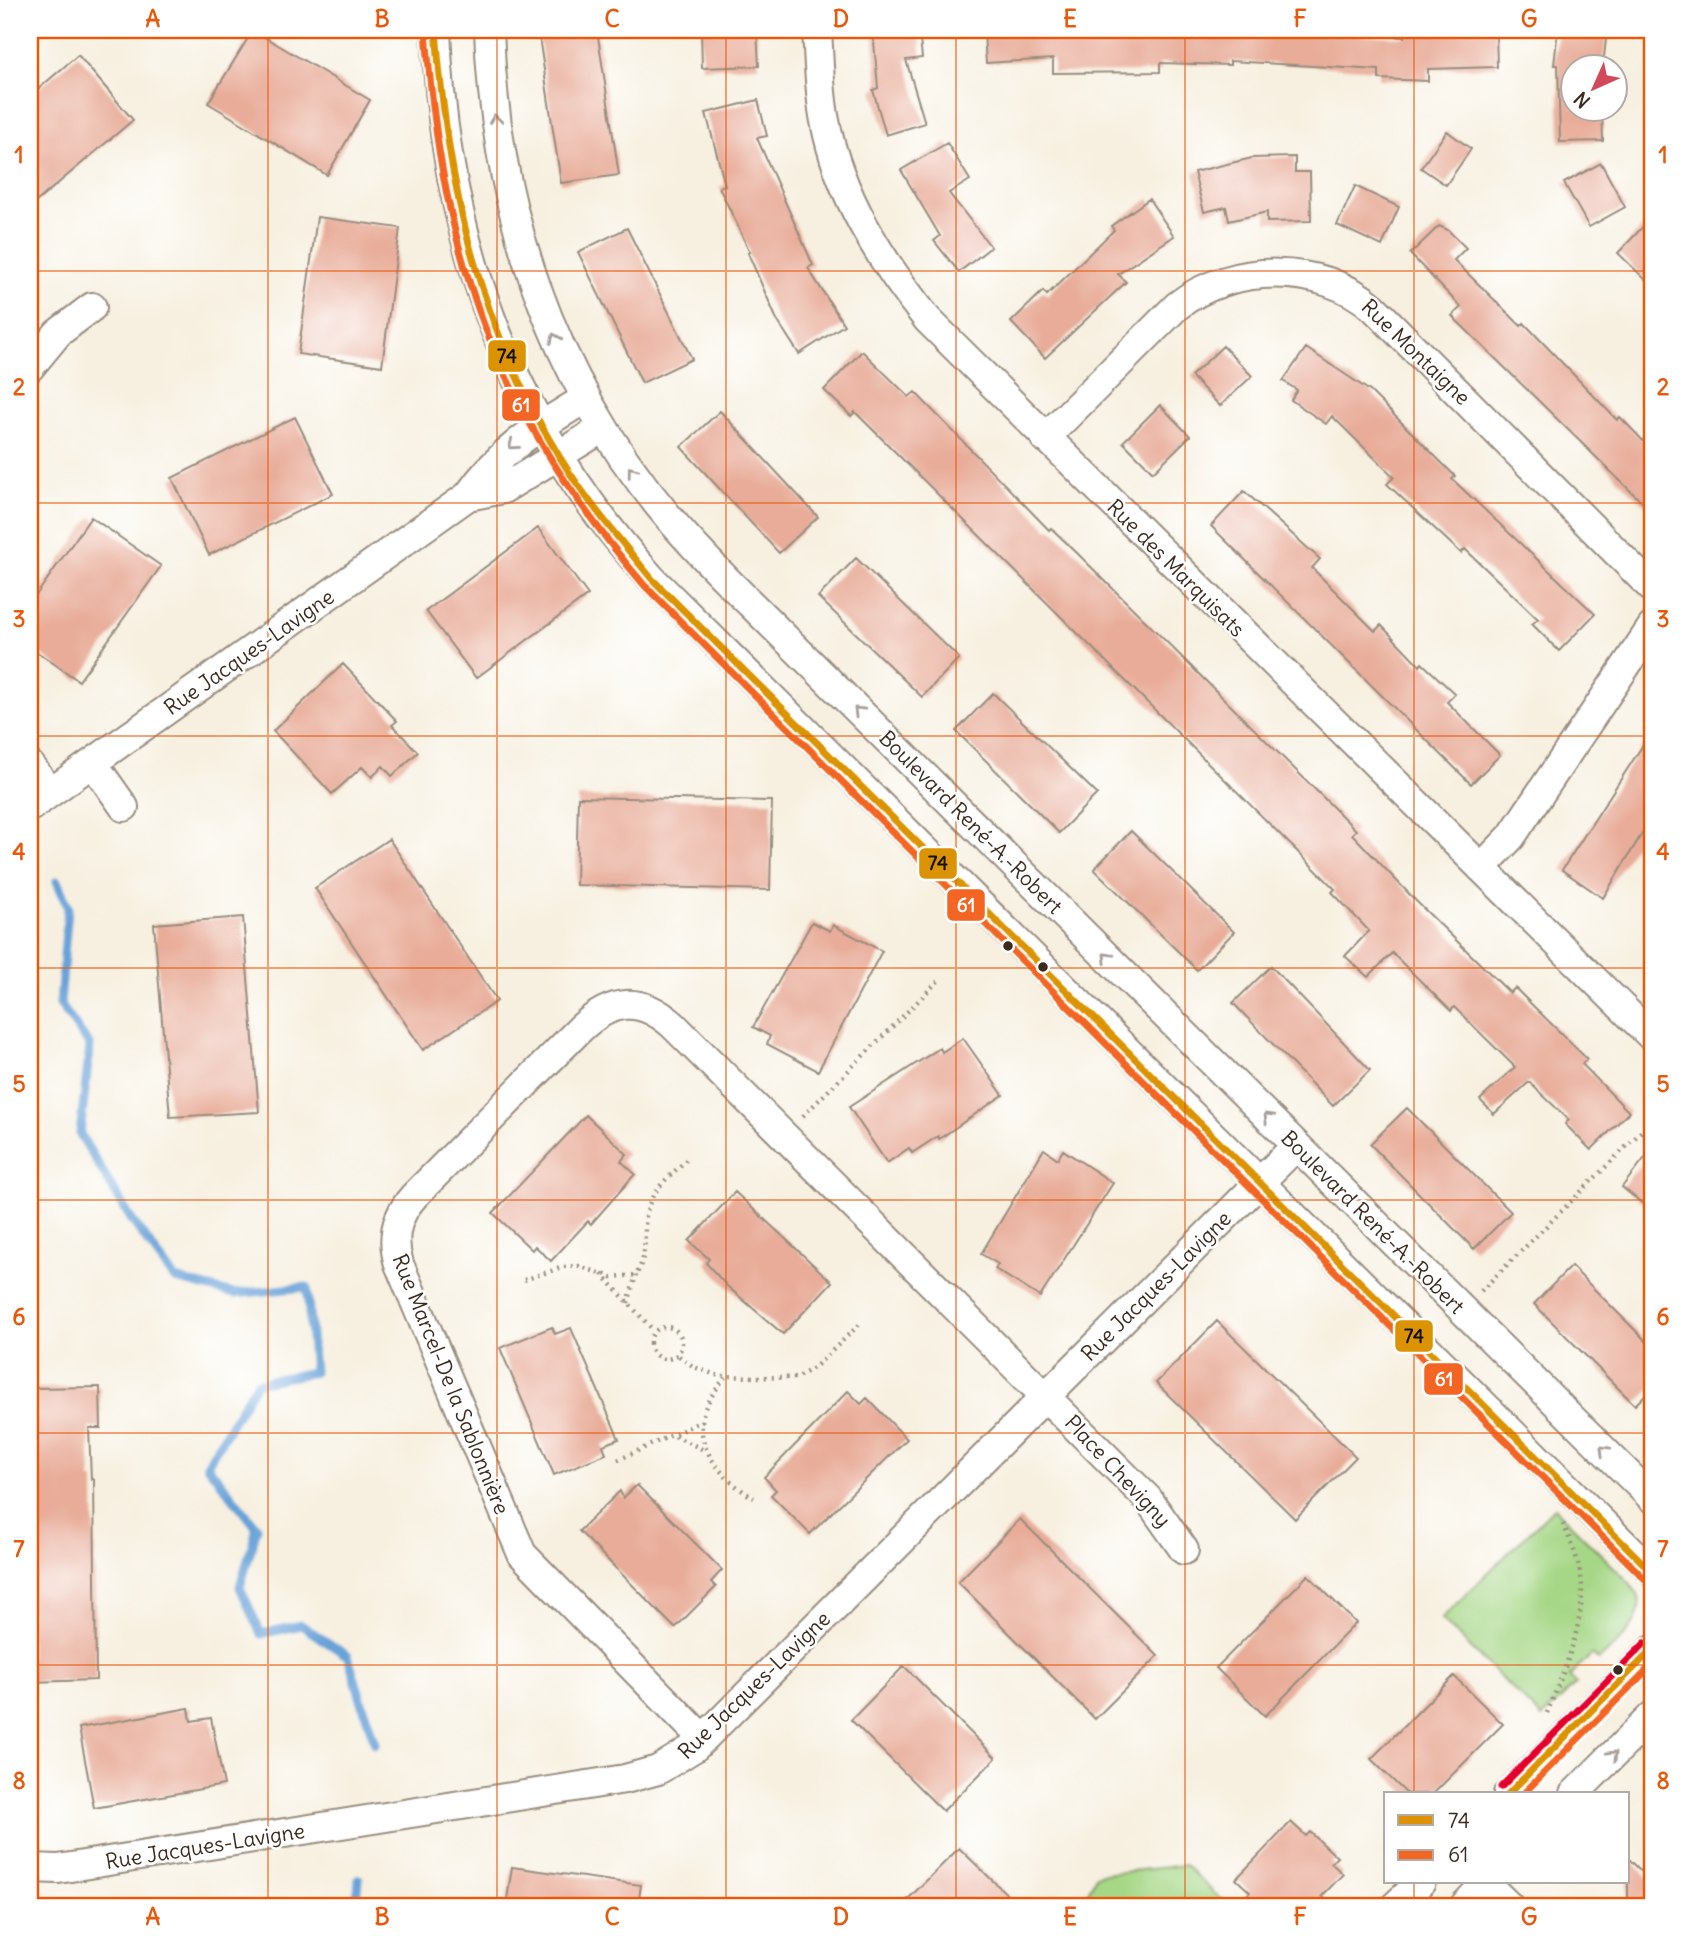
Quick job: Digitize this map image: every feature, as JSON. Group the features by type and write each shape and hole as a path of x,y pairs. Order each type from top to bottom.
{"street":[{"path":"436,30 445,141 467,251 496,333 539,426 600,519 652,579 1652,1572"},
{"name":"Boulevard René-A.-Robert","path":"489,30 494,113 503,175 517,231 555,338 585,399 603,428 664,512 710,564 1652,1498"},
{"name":"Rue des Marquisats","path":"817,30 822,105 833,154 875,247 928,320 1652,1037"},
{"name":"Rue Montaigne","path":"1045,438 1177,306 1200,289 1214,283 1248,276 1316,278 1342,286 1374,308 1652,588"},
{"path":"30,367 58,333 92,307"},
{"name":"Rue Jacques-Lavigne","path":"40,800 468,496 488,467 539,426 585,399"},
{"name":"Rue Jacques-Lavigne","path":"468,496 503,489 603,428"},
{"path":"1481,868 1511,836 1652,626"},
{"path":"93,762 124,807"},
{"path":"30,765 40,800"},
{"name":"Rue Marcel-De la Sablonnière","path":"703,1739 528,1563 516,1546 399,1264 395,1234 401,1212 580,1029 609,1007 630,1004 662,1015 1047,1396"},
{"name":"Rue Jacques-Lavigne","path":"30,1868 68,1868 625,1779 665,1766 703,1739 1296,1146"},
{"name":"Place Chevigny","path":"1047,1396 1159,1511 1184,1550"},
{"path":"1510,1792 1652,1650"},
{"path":"1576,1792 1652,1716"},
{"path":"1395,1906 1418,1884"},
{"path":"1464,1906 1484,1884"},
{"path":"1488,1884 1509,1906"}],"path":[{"path":"784,1135 939,980"},
{"path":"1478,1294 1652,1121"},
{"path":"628,1303 636,1275 644,1262 647,1207 654,1194 688,1158"},
{"path":"524,1280 563,1267 579,1266 612,1277 636,1275"},
{"path":"601,1273 653,1330"},
{"path":"679,1356 694,1367 725,1376 796,1378 814,1368 860,1324"},
{"path":"653,1330 677,1328 682,1338 679,1356"},
{"path":"653,1330 649,1342 657,1357 666,1362 679,1356"},
{"path":"706,1451 702,1421 708,1403 725,1376"},
{"path":"618,1460 645,1445 674,1436 702,1421"},
{"path":"674,1436 706,1451 734,1487 754,1498"},
{"path":"1544,1721 1557,1690 1581,1600 1577,1560 1559,1515"}],"green space":[{"path":"1554,1508 1630,1583 1637,1595 1639,1606 1637,1616 1625,1635 1599,1660 1592,1654 1569,1677 1576,1684 1542,1718 1441,1619"},
{"path":"1185,1865 1228,1906 1082,1906 1096,1875"}],"building":[{"path":"253,30 370,100 327,175 208,103"},
{"path":"538,30 597,30 619,175 561,183"},
{"path":"701,30 757,30 759,66 702,68"},
{"path":"873,30 919,30 922,58 906,60 925,123 886,135 873,90 878,88"},
{"path":"1360,30 1360,35 1404,37 1405,30 1496,30 1497,67 1428,69 1428,81 1379,79 1379,70 1230,61 1230,65 1160,63 1160,72 1053,73 1053,59 986,63 984,32"},
{"path":"1558,30 1607,30 1605,52 1560,52 1560,122 1602,122 1603,141 1560,142 1558,65 1554,65"},
{"path":"78,55 133,120 30,207 30,96"},
{"path":"758,100 767,136 757,138 813,265 808,268 844,325 799,354 777,320 748,253 750,252 719,187 725,185 706,113"},
{"path":"1447,131 1471,149 1446,185 1421,168"},
{"path":"947,143 970,180 949,193 991,247 959,272 934,241 940,236 901,170"},
{"path":"1295,157 1295,172 1310,172 1311,221 1267,222 1267,212 1229,221 1226,207 1204,212 1194,172 1252,158"},
{"path":"1601,163 1625,207 1589,227 1564,183"},
{"path":"1355,186 1399,207 1382,246 1337,225"},
{"path":"1149,199 1174,236 1118,274 1126,282 1045,358 1011,322 1043,291 1047,295 1114,230 1111,226"},
{"path":"317,217 400,228 382,366 298,354"},
{"path":"1652,217 1652,286 1618,253"},
{"path":"1439,226 1448,230 1466,248 1454,260 1521,326 1524,323 1617,420 1620,417 1652,450 1652,512 1452,316 1461,307 1410,254"},
{"path":"627,228 692,359 642,383 578,252"},
{"path":"1223,346 1252,376 1220,406 1191,376"},
{"path":"1306,348 1370,391 1455,476 1452,479 1595,614 1559,651 1532,624 1538,619 1465,549 1461,553 1387,484 1394,477 1332,416 1326,424 1291,400 1297,390 1283,381"},
{"path":"862,351 909,397 915,392 1049,530 1051,528 1076,552 1356,830 1352,834 1416,901 1510,993 1515,988 1587,1059 1582,1064 1629,1112 1591,1150 1565,1124 1569,1120 1529,1082 1494,1114 1480,1100 1515,1067 1454,1007 1451,1011 1392,953 1368,977 1345,956 1369,931 1332,892 1335,889 855,412 851,416 824,390"},
{"path":"1160,405 1190,436 1153,472 1123,442"},
{"path":"720,411 818,517 779,553 681,447"},
{"path":"295,417 333,494 209,555 172,478"},
{"path":"1244,491 1320,559 1312,568 1375,631 1381,625 1420,666 1422,663 1455,694 1447,702 1500,755 1471,784 1211,526"},
{"path":"91,517 161,566 79,681 30,647 30,604"},
{"path":"538,528 588,595 476,678 426,611"},
{"path":"856,558 959,658 922,697 818,597"},
{"path":"343,664 397,721 392,725 418,752 392,776 383,766 372,777 362,767 332,794 273,731"},
{"path":"993,693 1097,794 1059,833 956,731"},
{"path":"1652,731 1652,817 1603,898 1562,870"},
{"path":"578,797 772,801 770,890 576,885"},
{"path":"1131,831 1234,932 1197,970 1094,869"},
{"path":"389,839 497,1001 423,1050 315,888"},
{"path":"243,917 259,1112 170,1117 154,924"},
{"path":"812,922 830,931 833,925 882,951 818,1071 767,1044 770,1036 753,1027"},
{"path":"1271,966 1370,1070 1333,1106 1233,1003"},
{"path":"963,1038 1003,1095 939,1139 938,1136 912,1153 909,1148 887,1163 849,1107 940,1048 942,1052"},
{"path":"1407,1108 1511,1212 1474,1249 1370,1144"},
{"path":"586,1115 627,1154 621,1161 635,1174 591,1224 588,1221 551,1261 535,1246 532,1250 493,1213"},
{"path":"1044,1149 1058,1159 1063,1150 1113,1183 1040,1297 995,1269 998,1264 981,1254"},
{"path":"1652,1149 1652,1211 1622,1187"},
{"path":"735,1192 832,1282 783,1334 727,1286 706,1263 709,1259 689,1241"},
{"path":"1571,1266 1652,1347 1652,1388 1635,1405 1534,1304"},
{"path":"1217,1321 1356,1457 1295,1519 1156,1383"},
{"path":"552,1327 555,1334 571,1328 619,1439 603,1445 606,1454 554,1475 500,1348"},
{"path":"100,1387 101,1428 89,1428 91,1479 94,1479 96,1680 30,1682 30,1388"},
{"path":"848,1391 861,1404 867,1398 907,1439 810,1534 771,1495 776,1490 764,1477"},
{"path":"637,1485 722,1570 711,1582 716,1587 675,1628 579,1531 620,1491 623,1498"},
{"path":"1020,1519 1158,1656 1095,1719 958,1582"},
{"path":"1308,1575 1356,1623 1265,1716 1216,1668"},
{"path":"904,1666 996,1758 943,1811 851,1720"},
{"path":"1454,1676 1503,1724 1435,1792 1405,1792 1371,1759"},
{"path":"189,1708 191,1721 211,1718 224,1785 94,1808 79,1728"},
{"path":"1291,1822 1306,1836 1310,1832 1337,1857 1331,1863 1343,1874 1322,1896 1332,1906 1237,1906 1250,1892 1236,1879"},
{"path":"959,1848 1019,1906 901,1906"},
{"path":"1630,1860 1652,1882 1652,1906 1628,1906"},
{"path":"512,1867 641,1885 638,1906 506,1906"}],"waterway":[{"path":"57,881 68,907 60,1004 90,1046 80,1134 131,1219 175,1279 234,1294 307,1287 314,1372 256,1383 207,1465 257,1528 240,1587 261,1634 301,1625 348,1656 375,1744"},
{"path":"351,1906 358,1891 359,1879"}],"transit line":[{"name":"74","path":"436,30 448,143 458,197 487,303 531,406 569,472 603,519 652,579 1652,1572"},
{"name":"61","path":"426,31 434,113 446,189 463,260 485,328 514,393 550,457 593,521 645,586 1645,1579"},
{"path":"1501,1787 1645,1643"},
{"name":"74","path":"1510,1792 1652,1650"},
{"name":"61","path":"1525,1792 1652,1665"}]}
